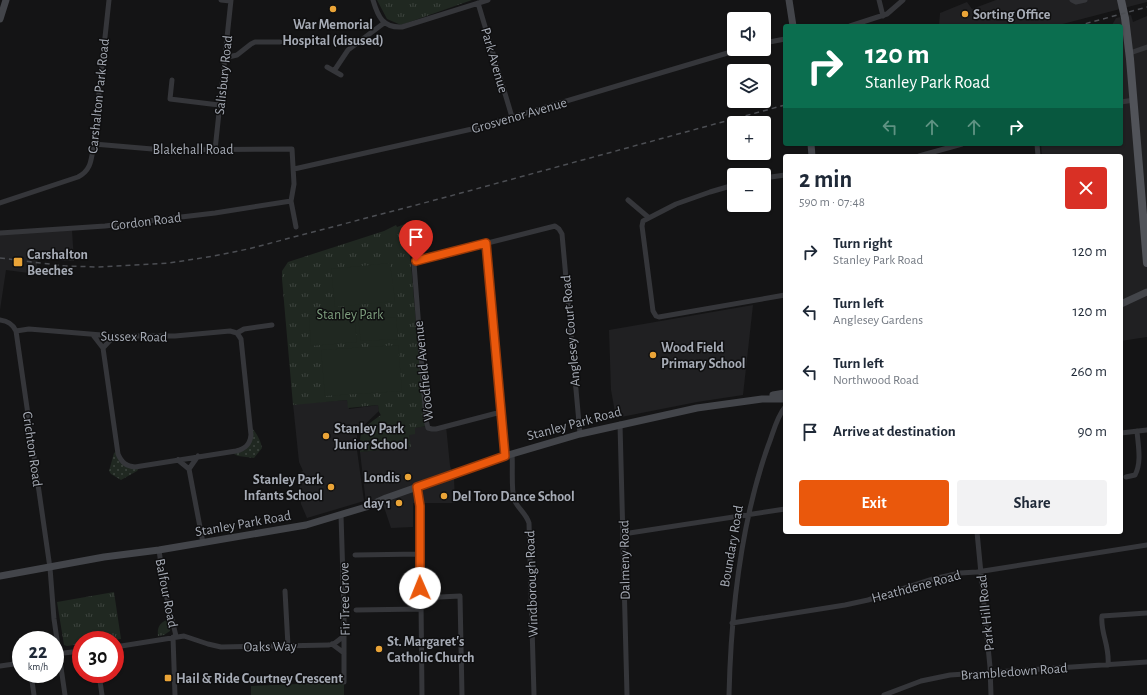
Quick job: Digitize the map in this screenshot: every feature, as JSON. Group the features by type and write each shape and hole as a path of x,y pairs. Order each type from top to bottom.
{"main road":[{"path":"1121,0 1130,53 1147,263"}],"street":[{"path":"0,18 1,10 6,0"},
{"name":"Carshalton Park Road","path":"0,203 82,175 90,166 94,144 109,0"},
{"path":"221,0 230,1"},
{"path":"373,0 378,16 384,23 391,26 402,27 488,0"},
{"path":"789,0 793,24"},
{"path":"879,0 883,16"},
{"path":"857,24 883,16 893,10 903,0"},
{"path":"1072,0 1076,2 1085,0"},
{"name":"Salisbury Road","path":"215,150 230,1"},
{"name":"Park Avenue","path":"478,3 512,117"},
{"path":"334,71 348,50 384,23"},
{"path":"771,42 783,39"},
{"path":"224,58 236,56 255,42 280,42"},
{"path":"1130,53 1147,46"},
{"name":"Grosvenor Avenue","path":"294,170 472,129 727,53"},
{"path":"327,67 341,75"},
{"path":"172,80 170,99 219,105"},
{"path":"1123,102 1134,100"},
{"name":"Blakehall Road","path":"94,144 164,150 292,149 294,170"},
{"path":"926,154 955,146"},
{"path":"294,170 294,184 291,201 296,227"},
{"path":"771,177 783,175"},
{"path":"727,187 688,200 643,221 642,226 652,308 656,316 659,317 783,295"},
{"path":"628,200 648,218"},
{"name":"Gordon Road","path":"0,233 105,226 215,213 291,201"},
{"name":"Anglesey Court Road","path":"486,243 552,226 559,228 562,234 580,434"},
{"name":"Woodfield Avenue","path":"486,243 420,260 414,264 426,420 428,428 436,429 501,412"},
{"name":"Windborough Road","path":"486,243 501,412 509,455 514,497 526,515 529,523 534,695"},
{"path":"1123,303 1147,292"},
{"path":"0,320 9,322 16,331"},
{"name":"Sussex Road","path":"16,331 29,329 93,335 175,336 233,331 237,333 244,329 272,325"},
{"name":"Crichton Road","path":"16,331 50,568 55,631"},
{"path":"93,335 103,348 117,448 120,459 129,467 135,467 242,450 246,448 250,441 251,435 241,339 237,333"},
{"path":"103,348 114,336"},
{"name":"Stanley Park Road","path":"762,399 768,396 783,393"},
{"name":"Stanley Park Road","path":"0,576 104,557 159,550 306,525 341,515 509,455 580,434 698,408 762,399 783,399"},
{"name":"Boundary Road","path":"729,695 732,623 744,537 762,463 783,411"},
{"name":"Dalmeny Road","path":"620,424 627,695"},
{"path":"1123,433 1147,430"},
{"path":"1126,477 1135,475 1138,465 1139,454 1137,431"},
{"path":"189,469 198,456"},
{"path":"178,460 189,469 203,543"},
{"path":"417,487 420,506 422,695"},
{"path":"623,534 783,509"},
{"name":"Fir Tree Grove","path":"341,515 344,682"},
{"name":"Park Hill Road","path":"977,534 991,695"},
{"name":"Heathdene Road","path":"732,623 868,600 938,578 1147,545"},
{"name":"Balfour Road","path":"159,550 174,637 175,695"},
{"path":"355,555 420,554"},
{"path":"285,591 288,646"},
{"path":"420,598 460,596 462,695"},
{"path":"356,610 421,609"},
{"path":"1108,665 1108,649 1101,621 1102,616 1147,613"},
{"name":"Oaks Way","path":"124,645 188,636 208,644 221,647 332,644"},
{"path":"344,636 332,644 344,653"},
{"name":"Brambledown Road","path":"884,695 931,678 950,674 1147,662"},
{"path":"0,666 12,664"},
{"path":"32,683 34,695"},
{"name":"Crichton Road","path":"63,683 66,695"},
{"path":"100,683 102,695"}],"shaded area":[{"path":"996,0 1147,0 1147,2 1063,24 939,24 940,13 967,2 972,9"},
{"path":"1131,15 1133,22 1147,16 1147,337 1123,341 1123,154 1042,154 1041,146 1123,146 1123,24 1113,24 1116,18"},
{"path":"72,230 74,261 64,261 38,256 36,274 6,270 0,310 0,234"},
{"name":"Wood Field Primary School","path":"753,305 743,395 697,402 616,418 611,390 609,330"},
{"path":"347,400 349,409 378,405 379,411 357,432 357,450 364,501 307,518 301,504 299,473 303,471 299,462 293,404"},
{"path":"427,426 428,428 446,426 450,466 454,478 455,503 413,503 413,527 391,528 381,498 366,504 360,452 410,447 409,435 414,428"}],"green space":[{"path":"377,0 472,0 401,25 387,19"},
{"name":"Stanley Park","path":"405,224 411,264 419,358 427,426 415,428 415,434 409,435 411,447 360,452 360,438 363,430 381,415 378,405 348,408 347,400 293,405 282,271 288,262 384,231 396,225 397,227"},
{"path":"390,263 395,301 335,307 331,269"},
{"path":"354,313 357,342 311,346 309,315"},
{"path":"396,317 398,339 361,341 358,319"},
{"path":"398,345 402,391 325,396 321,350"},
{"path":"404,422 407,445 370,448 369,425"},
{"path":"251,427 261,442 262,448 254,458 238,456 232,453 245,450"},
{"path":"117,451 119,459 139,468 137,471 121,480 109,471 114,453"},
{"path":"114,592 120,631 72,631 72,645 64,645 64,631 62,631 57,602"},
{"path":"169,619 171,626 170,631 164,635 158,636 160,625"},
{"path":"344,682 344,695 251,695 251,686"}],"railway":[{"path":"1084,24 1147,7"},
{"path":"0,258 65,266 98,267 169,263 214,256 248,249 439,199 783,106"}],"place":[{"name":"War Memorial Hospital (disused)","path":"333,9"},
{"name":"Sorting Office","path":"965,14"},
{"name":"Carshalton Beeches","path":"18,262"},
{"name":"Wood Field Primary School","path":"653,355"},
{"name":"Stanley Park Junior School","path":"326,436"},
{"name":"Londis","path":"408,477"},
{"name":"Stanley Park Infants School","path":"331,487"},
{"name":"Del Toro Dance School","path":"444,496"},
{"name":"day 1","path":"399,503"},
{"name":"St. Margaret's Catholic Church","path":"379,649"},
{"name":"Hail & Ride Courtney Crescent","path":"168,678"}],"route":[{"path":"416,261 486,243 505,456 417,487 420,506 420,588"}]}
